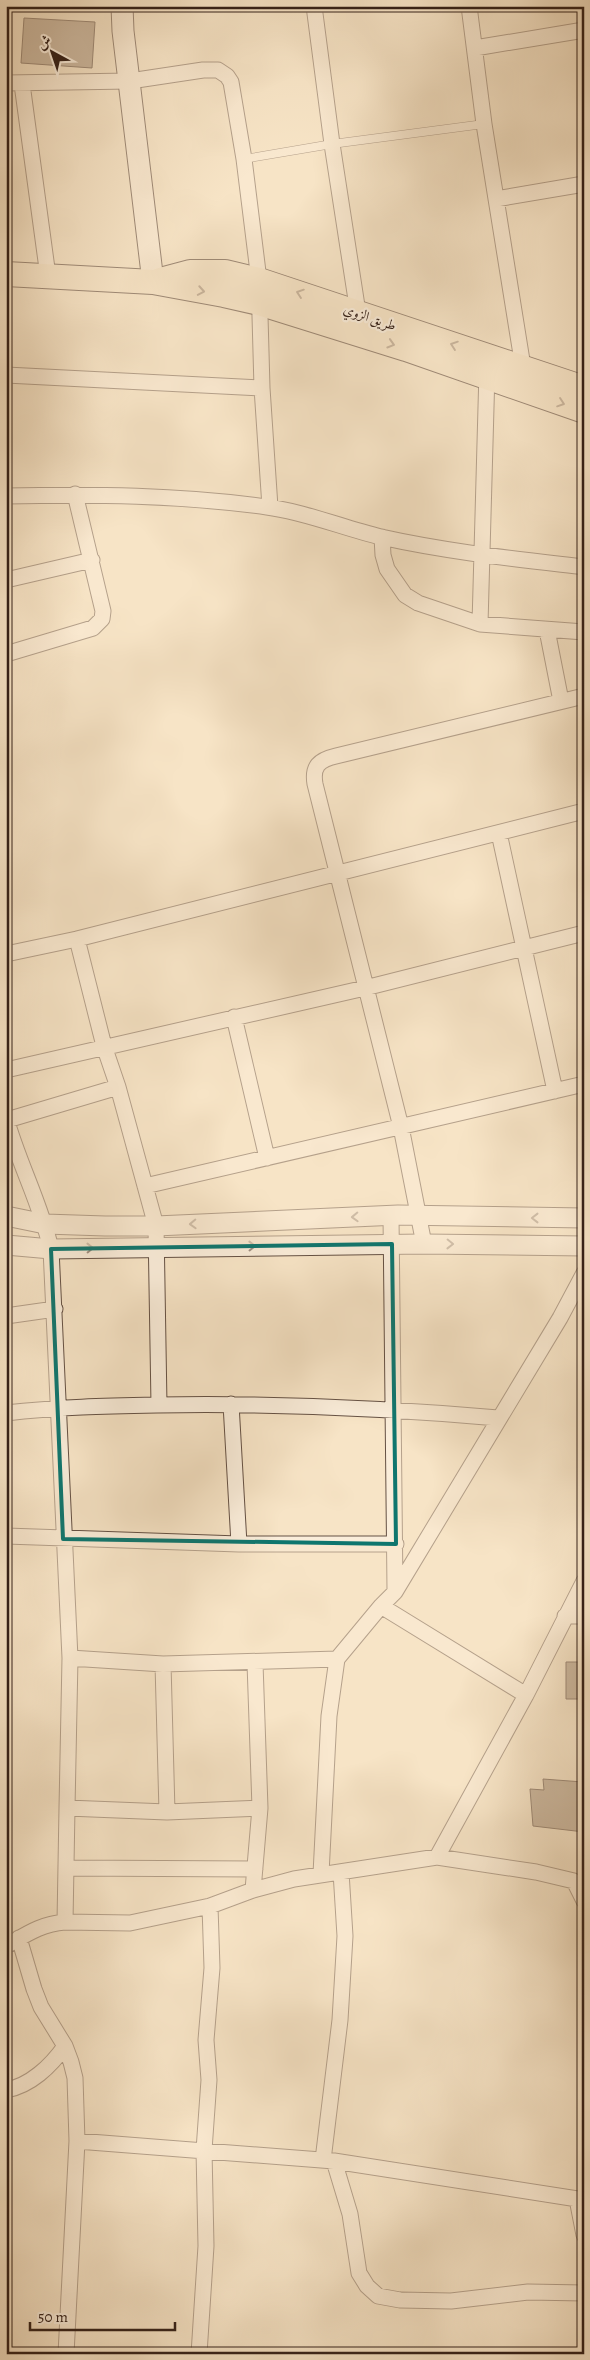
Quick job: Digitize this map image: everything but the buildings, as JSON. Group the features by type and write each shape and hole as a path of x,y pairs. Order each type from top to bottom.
{"main road":[{"path":"122,6 123,31 153,282"},
{"name":"طريق الزوي","path":"153,282 190,272 225,272 260,280 360,324 488,367 526,391 584,411"},
{"name":"طريق الزوي","path":"6,274 153,282 360,324"},
{"name":"طريق الزوي","path":"488,367 523,368 584,388"}],"street":[{"path":"314,6 332,144 360,324"},
{"path":"468,6 484,124 526,391"},
{"path":"475,48 584,30"},
{"path":"6,83 130,81 203,70 218,70 231,82 244,159 260,280 262,388 270,507"},
{"path":"22,84 48,276"},
{"path":"496,199 584,184"},
{"path":"480,624 488,367"},
{"path":"6,375 262,388"},
{"path":"6,496 75,494 182,497 270,507 382,537 482,555 584,567"},
{"path":"6,654 83,632 99,623 103,610 75,494"},
{"path":"382,537 383,555 387,569 406,595 418,603 480,624 584,632"},
{"path":"6,580 92,560"},
{"path":"547,630 561,701"},
{"path":"424,1244 401,1127 336,875 314,774 320,762 336,756 584,696"},
{"path":"6,954 77,939 336,875 584,811"},
{"path":"500,833 523,949 555,1091"},
{"path":"6,1070 104,1046 365,988 584,933"},
{"path":"77,939 104,1046 118,1087 156,1226 159,1405"},
{"path":"234,1017 267,1158"},
{"path":"145,1186 584,1084"},
{"path":"65,1922 70,1658 51,1249 45,1224 12,1161 7,1119 118,1087"},
{"path":"6,1216 45,1224 156,1226 391,1216 584,1218"},
{"path":"391,1216 392,1409 396,1544 395,1592"},
{"path":"6,1245 51,1249 392,1244 584,1246"},
{"path":"321,1874 329,1716 338,1659 381,1606 395,1592 498,1418 560,1318 584,1273"},
{"path":"6,1316 55,1309"},
{"path":"231,1404 239,1544"},
{"path":"6,1412 57,1407 231,1404 392,1409 498,1418"},
{"path":"6,1536 239,1544 396,1544"},
{"path":"437,1857 526,1695 584,1581"},
{"path":"381,1606 526,1695"},
{"path":"565,1616 584,1616"},
{"path":"70,1658 163,1664 255,1663 338,1659"},
{"path":"253,1890 260,1808 255,1663"},
{"path":"163,1664 167,1812"},
{"path":"67,1808 167,1812 260,1808"},
{"path":"66,2354 77,2141 74,2078 65,2046 41,2008 24,1960 13,1942 35,1928 48,1924 65,1922 130,1923 210,1906 253,1890 321,1874 437,1857 536,1872 579,1882 584,1901"},
{"path":"66,1868 255,1869"},
{"path":"341,1872 345,1936 328,2161 350,2214 359,2273 367,2286 378,2296 400,2300 451,2301 528,2292 584,2293"},
{"path":"199,2354 206,2246 204,2150 209,2080 206,2040 212,1968 210,1906"},
{"path":"6,2090 35,2077 55,2061 65,2046"},
{"path":"77,2141 328,2161 580,2199 584,2235"}],"lane":[{"path":"244,159 332,144 484,124"}],"highlighted area":[{"path":"392,1244 396,1544 63,1539 51,1249"}]}
